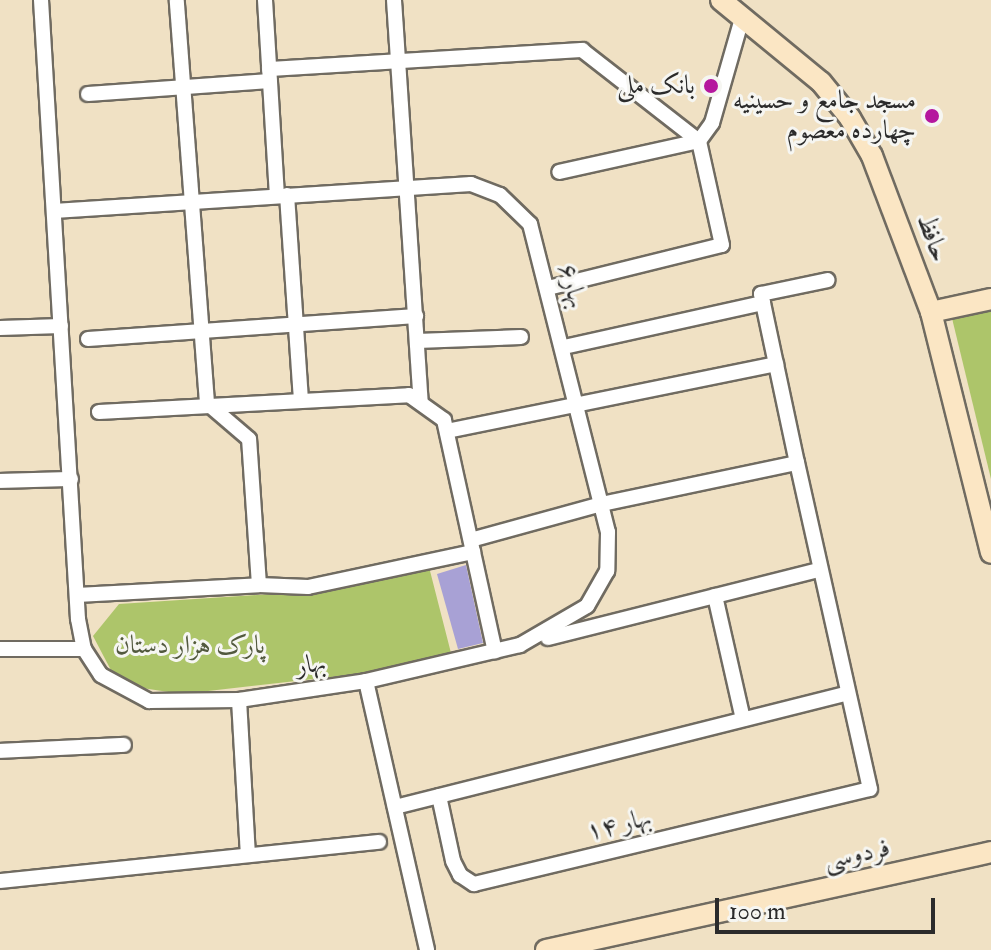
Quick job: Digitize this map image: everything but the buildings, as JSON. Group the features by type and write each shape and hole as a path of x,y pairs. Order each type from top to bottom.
{"main road":[{"name":"حافظ","path":"721,0 821,82 850,118 897,214 931,312 991,553"},
{"path":"931,312 991,299"},
{"name":"فردوسی","path":"546,950 991,852"}],"street":[{"path":"0,649 84,649 77,595 41,0"},
{"path":"177,0 207,403 249,439 259,585"},
{"path":"265,0 301,400"},
{"path":"394,0 421,402"},
{"path":"559,172 699,141 712,123 743,15"},
{"path":"88,94 183,87 398,61 582,50 699,141 722,245 548,288"},
{"name":"بهار۶","path":"54,211 471,184 500,195 530,224 602,504 608,532 607,571 587,606 520,645 366,681"},
{"path":"395,807 845,694 761,294 828,280"},
{"path":"564,347 763,303"},
{"path":"88,339 296,328 416,316"},
{"path":"0,328 61,326"},
{"path":"417,341 521,337"},
{"path":"447,431 776,364"},
{"path":"99,412 207,403 409,395 421,402 444,420 495,651"},
{"path":"77,595 259,585 308,587 472,546 602,504 797,463"},
{"path":"0,481 71,479"},
{"path":"520,645 819,570"},
{"path":"715,596 743,719"},
{"name":"بهار","path":"84,649 101,675 149,701 239,700 366,681 427,950"},
{"name":"بهار ۱۴","path":"439,796 453,861 460,875 474,884 870,789 845,694"},
{"path":"239,700 248,855"},
{"path":"0,751 124,745"},
{"path":"0,881 379,842"}],"green space":[{"path":"991,301 991,479 950,310"},
{"name":"پارک هزار دستان","path":"429,567 451,653 358,674 182,694 142,688 113,674 93,636 119,604 287,593"}],"place":[{"name":"بانک ملی","path":"711,86"},
{"name":"مسجد جامع و حسینیه چهارده معصوم","path":"932,116"}]}
